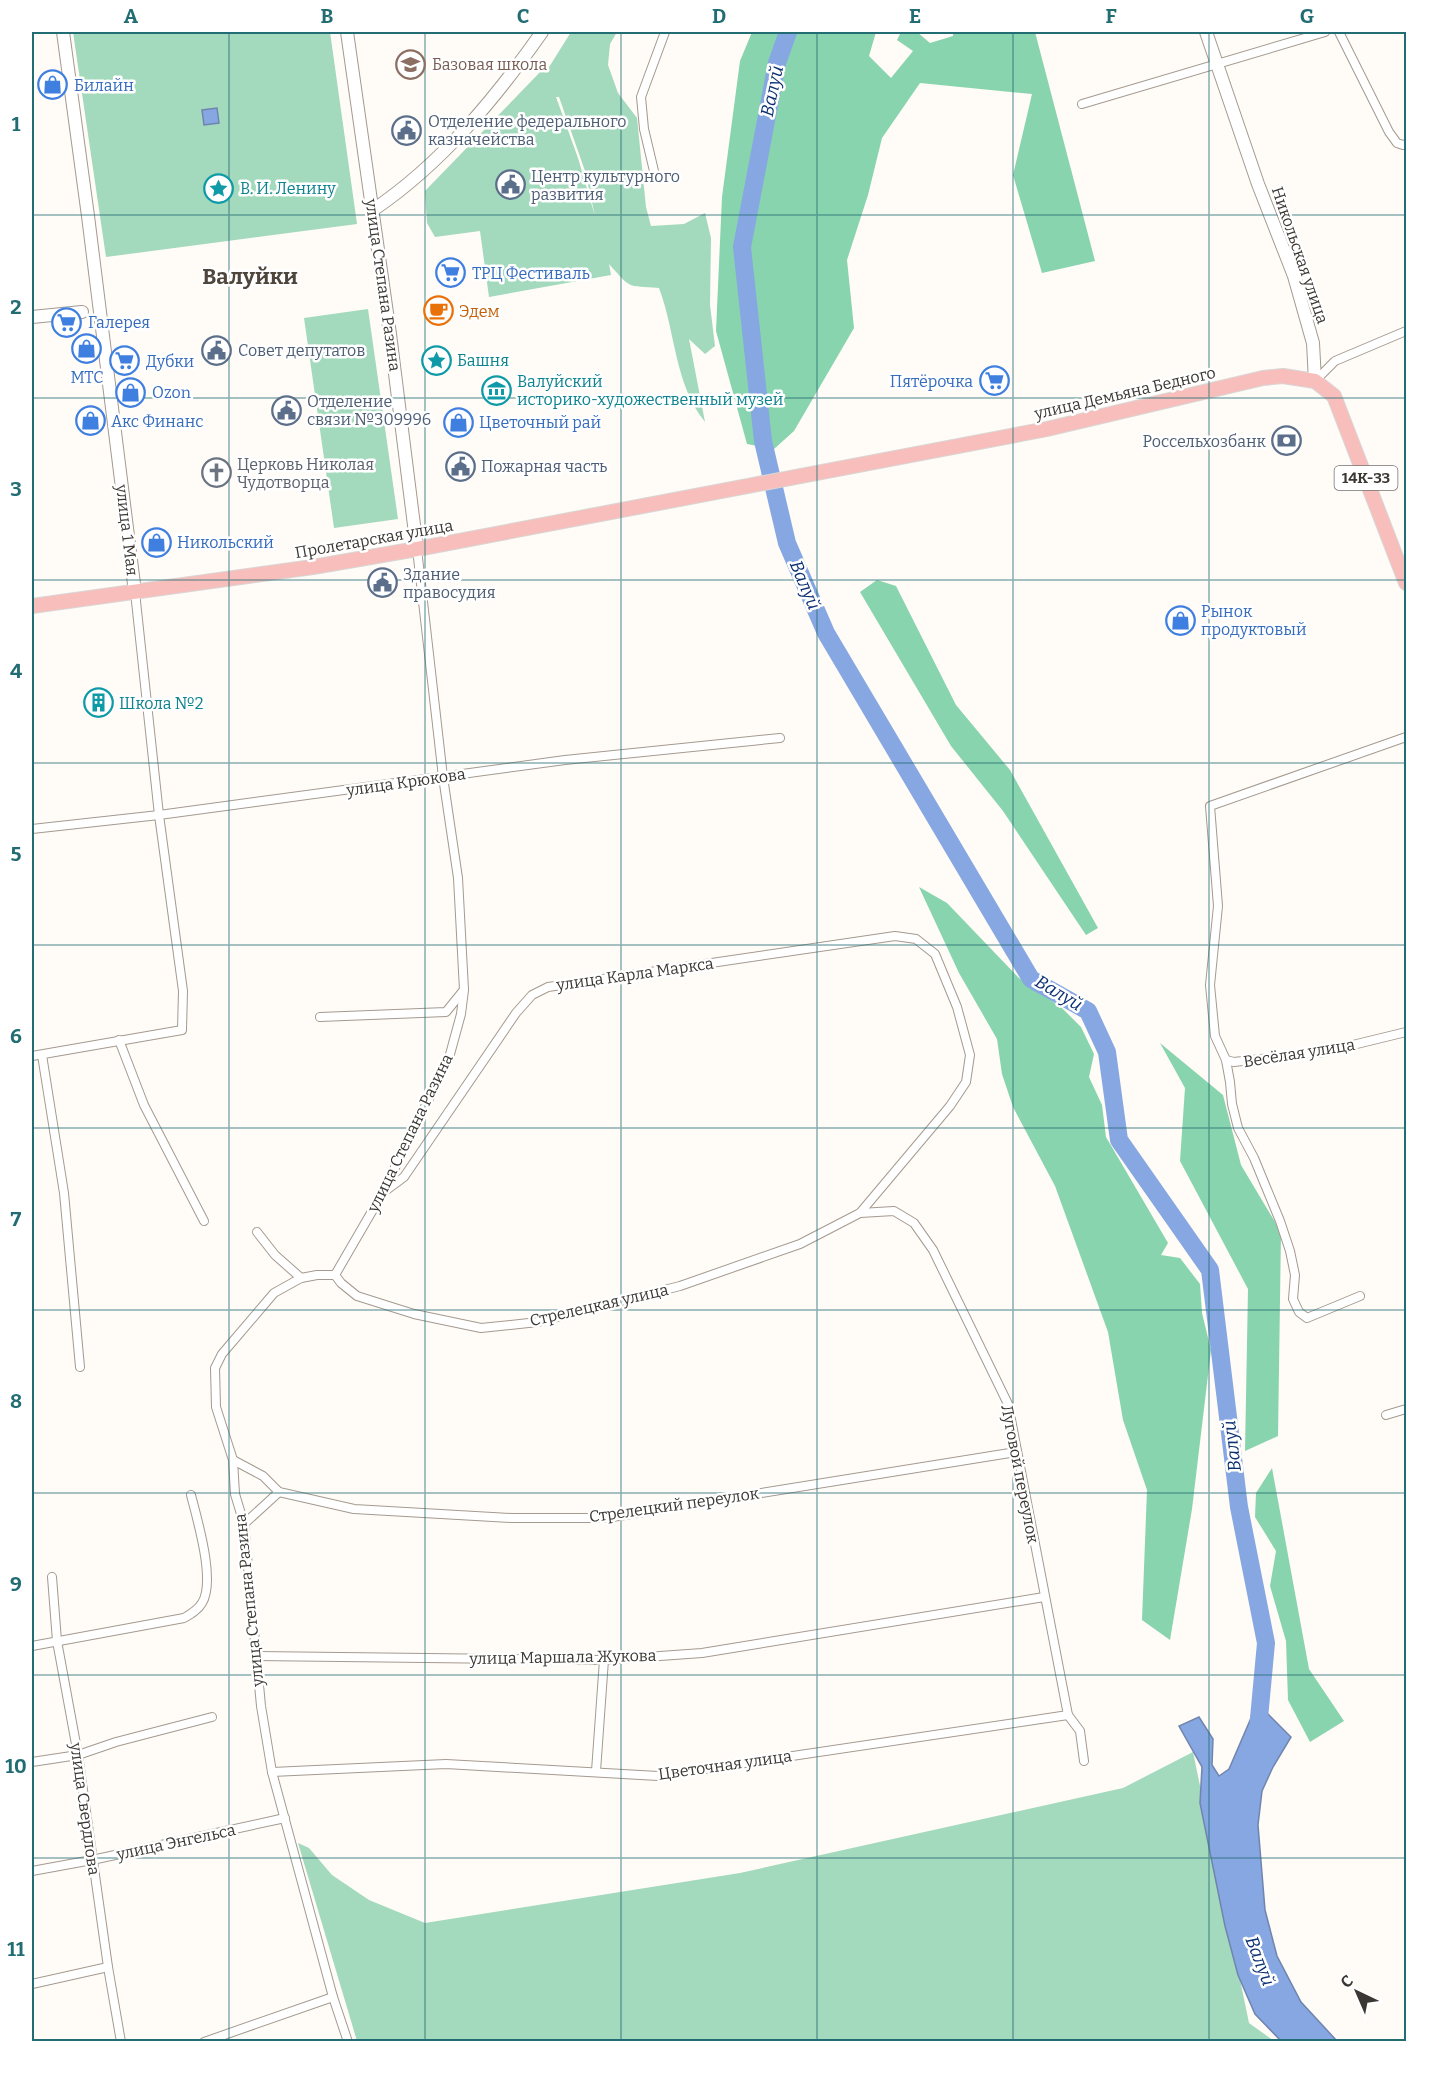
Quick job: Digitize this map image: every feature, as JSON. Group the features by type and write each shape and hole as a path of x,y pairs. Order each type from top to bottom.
{"main road":[{"name":"улица 1 Мая","path":"63,32 135,592"},
{"name":"улица Степана Разина","path":"347,32 373,210 417,549"},
{"path":"373,210 422,172 470,124 510,77 542,32"},
{"name":"Никольская улица","path":"1206,32 1258,184 1294,276 1313,343 1316,381"},
{"path":"32,317 82,312"},
{"name":"улица Демьяна Бедного","path":"719,490 1047,429 1263,378 1283,376 1316,381"},
{"name":"14К-33","path":"1316,381 1334,396 1407,583"},
{"name":"Пролетарская улица","path":"32,606 313,567 719,490"}],"street":[{"path":"654,171 644,129 641,98 665,32"},
{"path":"1082,104 1325,32"},
{"path":"1339,32 1389,132 1397,143 1407,144"},
{"path":"1316,381 1335,361 1407,331"},
{"name":"улица Степана Разина","path":"348,2042 333,1997 272,1773 261,1706 244,1524 235,1494 233,1460 216,1407 215,1368 222,1354 274,1293 301,1278 335,1275 382,1194 449,1058 461,1014 464,990 458,878 443,777 417,549"},
{"name":"улица 1 Мая","path":"119,1040 182,1030 183,991 159,815 135,592"},
{"path":"1360,1296 1307,1318 1299,1312 1293,1299 1295,1275 1290,1251 1254,1158 1238,1128 1226,1060 1215,1036 1210,985 1218,906 1210,806 1407,737"},
{"name":"улица Крюкова","path":"32,829 159,815 566,760 780,738"},
{"name":"улица Карла Маркса","path":"382,1194 404,1177 516,1013 532,995 548,987 895,936 916,939 934,954 957,1007 970,1055 966,1082 950,1106 860,1213"},
{"path":"320,1017 446,1012 464,990"},
{"name":"Весёлая улица","path":"1226,1060 1234,1062 1324,1052 1407,1032"},
{"path":"32,1056 119,1040 144,1105 204,1221"},
{"path":"42,1054 64,1192 80,1367"},
{"name":"Луговой переулок","path":"860,1213 894,1211 914,1223 933,1250 1008,1404 1068,1715 1080,1731 1084,1761"},
{"name":"Стрелецкая улица","path":"335,1275 357,1296 414,1314 481,1328 538,1322 680,1286 800,1244 860,1213"},
{"path":"256,1232 275,1255 301,1278"},
{"path":"1386,1415 1407,1409"},
{"name":"Стрелецкий переулок","path":"233,1460 263,1476 279,1492 354,1509 512,1518 606,1518 1016,1452"},
{"path":"244,1524 279,1492"},
{"path":"32,1646 184,1618 203,1602 207,1591 204,1547 191,1495"},
{"name":"улица Свердлова","path":"52,1576 57,1641 78,1755 121,2042"},
{"name":"улица Маршала Жукова","path":"256,1656 604,1660 702,1653 1044,1597"},
{"path":"596,1771 604,1660"},
{"name":"Цветочная улица","path":"272,1773 446,1764 658,1776 1068,1715"},
{"path":"32,1762 78,1755 116,1742 212,1717"},
{"name":"улица Энгельса","path":"32,1871 285,1818"},
{"path":"32,1984 108,1967"},
{"path":"204,2042 333,1997"}],"green space":[{"path":"73,32 330,32 357,224 106,257"},
{"path":"571,32 617,32 610,44 608,65 618,93 637,118 646,207 651,226 684,224 705,213 711,238 710,305 715,346 705,354 689,339 705,422 687,391 681,374 659,288 630,285 609,264 611,275 489,297 480,231 435,237 427,223 425,191 544,68 546,72","holes":["556,97 559,97 585,171 595,216 578,158"]},
{"path":"752,32 876,32 869,56 891,78 913,51 897,40 901,32 917,32 930,43 953,36 953,32 1035,32 1095,261 1042,273 1013,175 1032,94 920,83 882,138 868,195 847,260 854,328 794,431 774,449 747,444 716,331 722,197 740,61"},
{"path":"368,309 398,519 334,528 304,318"},
{"path":"877,580 896,586 956,705 1010,770 1098,928 1086,935 1003,811 951,746 860,592"},
{"path":"919,887 947,903 1019,978 1062,1008 1081,1027 1094,1054 1089,1077 1102,1105 1106,1137 1168,1243 1161,1255 1180,1258 1200,1284 1202,1313 1211,1350 1192,1509 1170,1640 1142,1620 1147,1490 1123,1420 1108,1332 1055,1186 1013,1107 1002,1074 997,1039 959,973"},
{"path":"1160,1043 1223,1095 1241,1165 1281,1232 1278,1436 1245,1451 1248,1289 1180,1161 1185,1088"},
{"path":"1272,1468 1309,1669 1344,1721 1310,1742 1288,1700 1286,1641 1270,1586 1276,1551 1255,1517 1256,1493"},
{"path":"1193,1752 1249,2023 1274,2041 357,2041 298,1843 309,1848 332,1875 369,1900 425,1923 740,1873 1123,1788"}],"water":[{"path":"217,108 219,123 204,125 202,110"},
{"path":"1254,1700 1291,1737 1262,1791 1258,1825 1265,1910 1277,1956 1301,2002 1337,2041 1281,2041 1255,2014 1238,1975 1225,1926 1200,1803 1202,1767 1179,1726 1199,1717 1213,1739 1212,1765 1219,1776 1229,1769 1251,1718"}],"waterway":[{"name":"Валуй","path":"788,32 777,63 742,247 763,441 787,543 826,633 1031,979 1088,1011 1107,1052 1119,1140 1210,1270 1239,1507 1266,1643 1258,1729"}],"place":[{"name":"Базовая школа","path":"411,64"},
{"name":"Билайн","path":"53,85"},
{"name":"Отделение федерального казначейства","path":"407,130"},
{"name":"Центр культурного развития","path":"510,185"},
{"name":"В. И. Ленину","path":"219,188"},
{"name":"ТРЦ Фестиваль","path":"451,273"},
{"name":"Эдем","path":"438,311"},
{"name":"Галерея","path":"67,322"},
{"name":"МТС","path":"87,349"},
{"name":"Совет депутатов","path":"217,350"},
{"name":"Башня","path":"436,360"},
{"name":"Дубки","path":"125,361"},
{"name":"Пятёрочка","path":"994,381"},
{"name":"Валуйский историко-художественный музей","path":"496,390"},
{"name":"Ozon","path":"131,392"},
{"name":"Отделение связи №309996","path":"286,410"},
{"name":"Акс Финанс","path":"90,421"},
{"name":"Цветочный рай","path":"458,422"},
{"name":"Россельхозбанк","path":"1287,441"},
{"name":"Пожарная часть","path":"460,466"},
{"name":"Церковь Николая Чудотворца","path":"216,473"},
{"name":"Никольский","path":"156,542"},
{"name":"Здание правосудия","path":"382,583"},
{"name":"Рынок продуктовый","path":"1180,620"},
{"name":"Школа №2","path":"98,703"}],"district":[{"name":"Валуйки","path":"250,276"}]}
